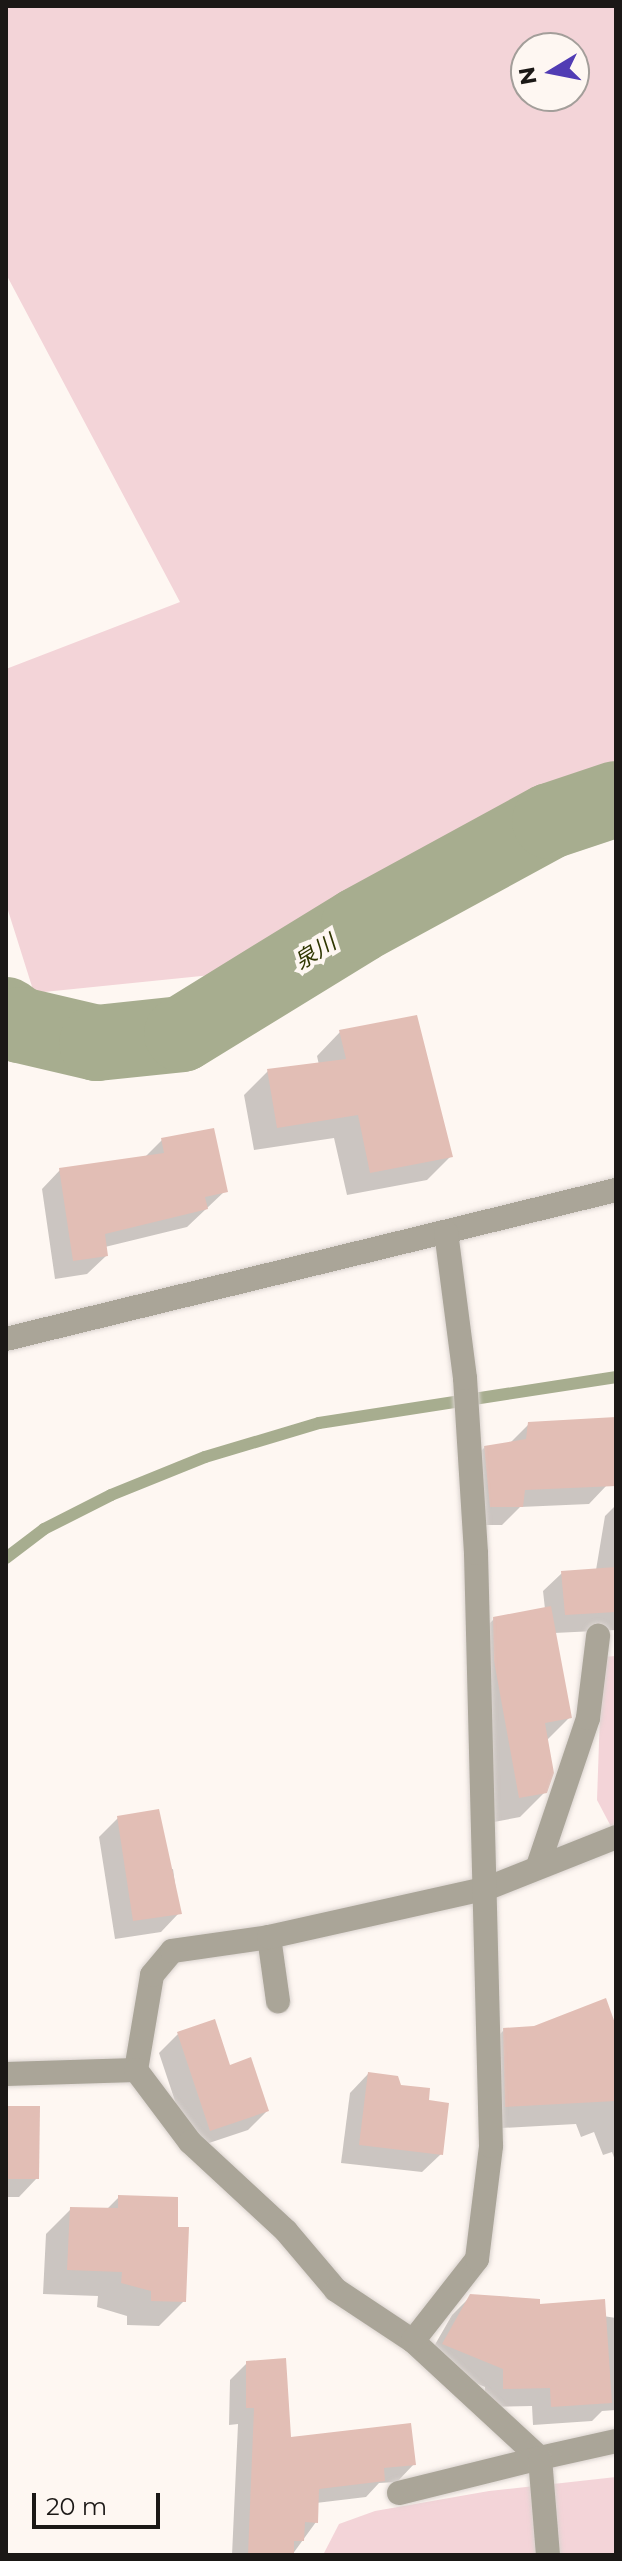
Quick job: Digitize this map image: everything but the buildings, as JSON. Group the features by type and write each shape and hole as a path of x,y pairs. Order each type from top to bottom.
{"street":[{"path":"6,1339 616,1190"},
{"path":"413,2341 477,2259 491,2146 485,2007 488,1888 465,1378 446,1232"},
{"path":"538,1866 588,1718 598,1636"},
{"path":"548,2555 540,2458 413,2341 336,2290 286,2231 190,2142 136,2070 152,1975 172,1951 269,1937 488,1888 616,1837"},
{"path":"269,1937 278,2001"},
{"path":"6,2074 136,2070"},
{"path":"399,2493 616,2441"}],"shaded area":[{"path":"6,6 616,6 616,790 464,855 231,973 34,993 6,904 6,669 180,602 6,274"},
{"path":"616,1656 616,1836 597,1800 602,1657"},
{"path":"616,2477 616,2555 323,2555 339,2524 375,2511 489,2491"}],"waterway":[{"name":"泉川","path":"6,1015 20,1025 97,1043 182,1034 359,925 550,821 616,799"},
{"path":"6,1558 44,1529 111,1495 205,1457 319,1423 616,1377"}]}
